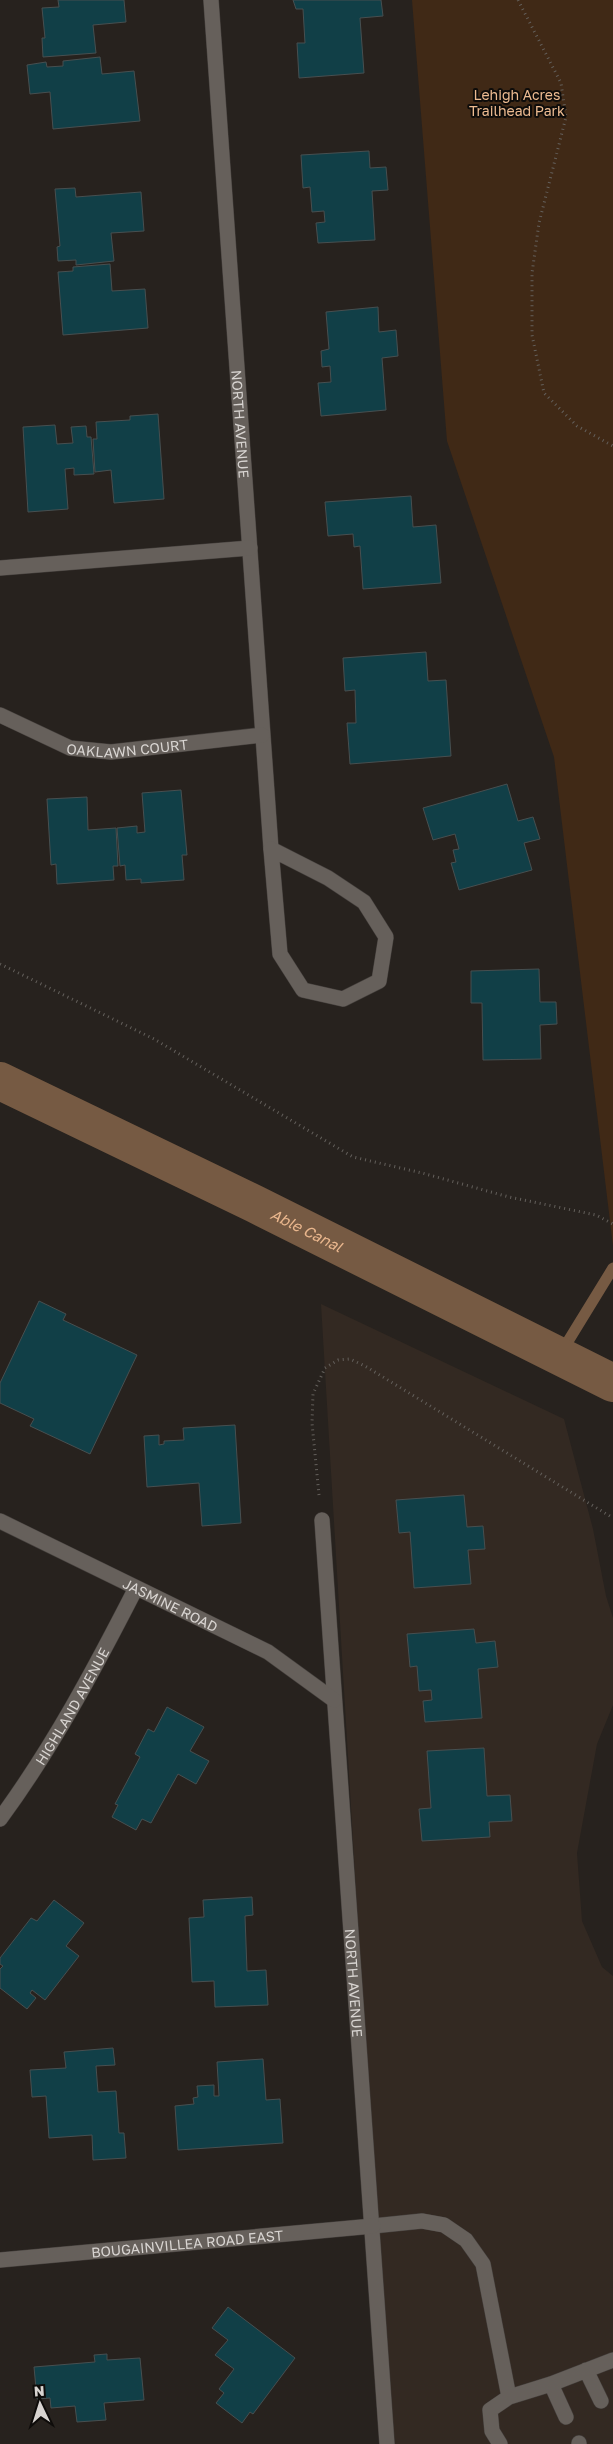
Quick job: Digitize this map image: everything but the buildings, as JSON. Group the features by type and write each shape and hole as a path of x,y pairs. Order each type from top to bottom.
{"street":[{"name":"NORTH AVENUE","path":"211,0 262,735 271,849 280,954 303,990 343,999 379,981 386,937 364,902 328,878 271,849"},
{"path":"0,568 250,548"},
{"name":"OAKLAWN COURT","path":"0,715 70,748 111,752 262,735"},
{"name":"NORTH AVENUE","path":"322,1520 387,2444"},
{"name":"JASMINE ROAD","path":"0,1521 268,1652 334,1700"},
{"name":"HIGHLAND AVENUE","path":"0,1819 26,1784 87,1684 136,1588"},
{"name":"BOUGAINVILLEA ROAD EAST","path":"0,2260 422,2221 444,2225 466,2240 484,2264 509,2396"},
{"path":"500,2444 492,2430 490,2410 509,2396 551,2384 613,2360"},
{"path":"586,2370 601,2401"},
{"path":"551,2384 566,2417"}],"path":[{"path":"518,0 561,83 566,117 539,223 532,273 532,335 544,393 577,426 613,446"},
{"path":"0,964 154,1039 353,1157 422,1173 509,1197 596,1215 613,1224"},
{"path":"322,1520 312,1423 313,1394 325,1368 338,1360 350,1359 373,1371 613,1518"}],"shaded area":[{"path":"321,1304 564,1419 593,1529 606,1596 613,1618 613,1705 597,1744 577,1853 582,1921 602,1967 613,1976 613,2444 389,2444"}],"green space":[{"name":"Lehigh Acres Trailhead Park","path":"412,0 613,0 613,1246 554,757 447,441"}],"waterway":[{"name":"Able Canal","path":"0,1081 255,1204 613,1383"},
{"path":"559,1356 613,1268"}]}
